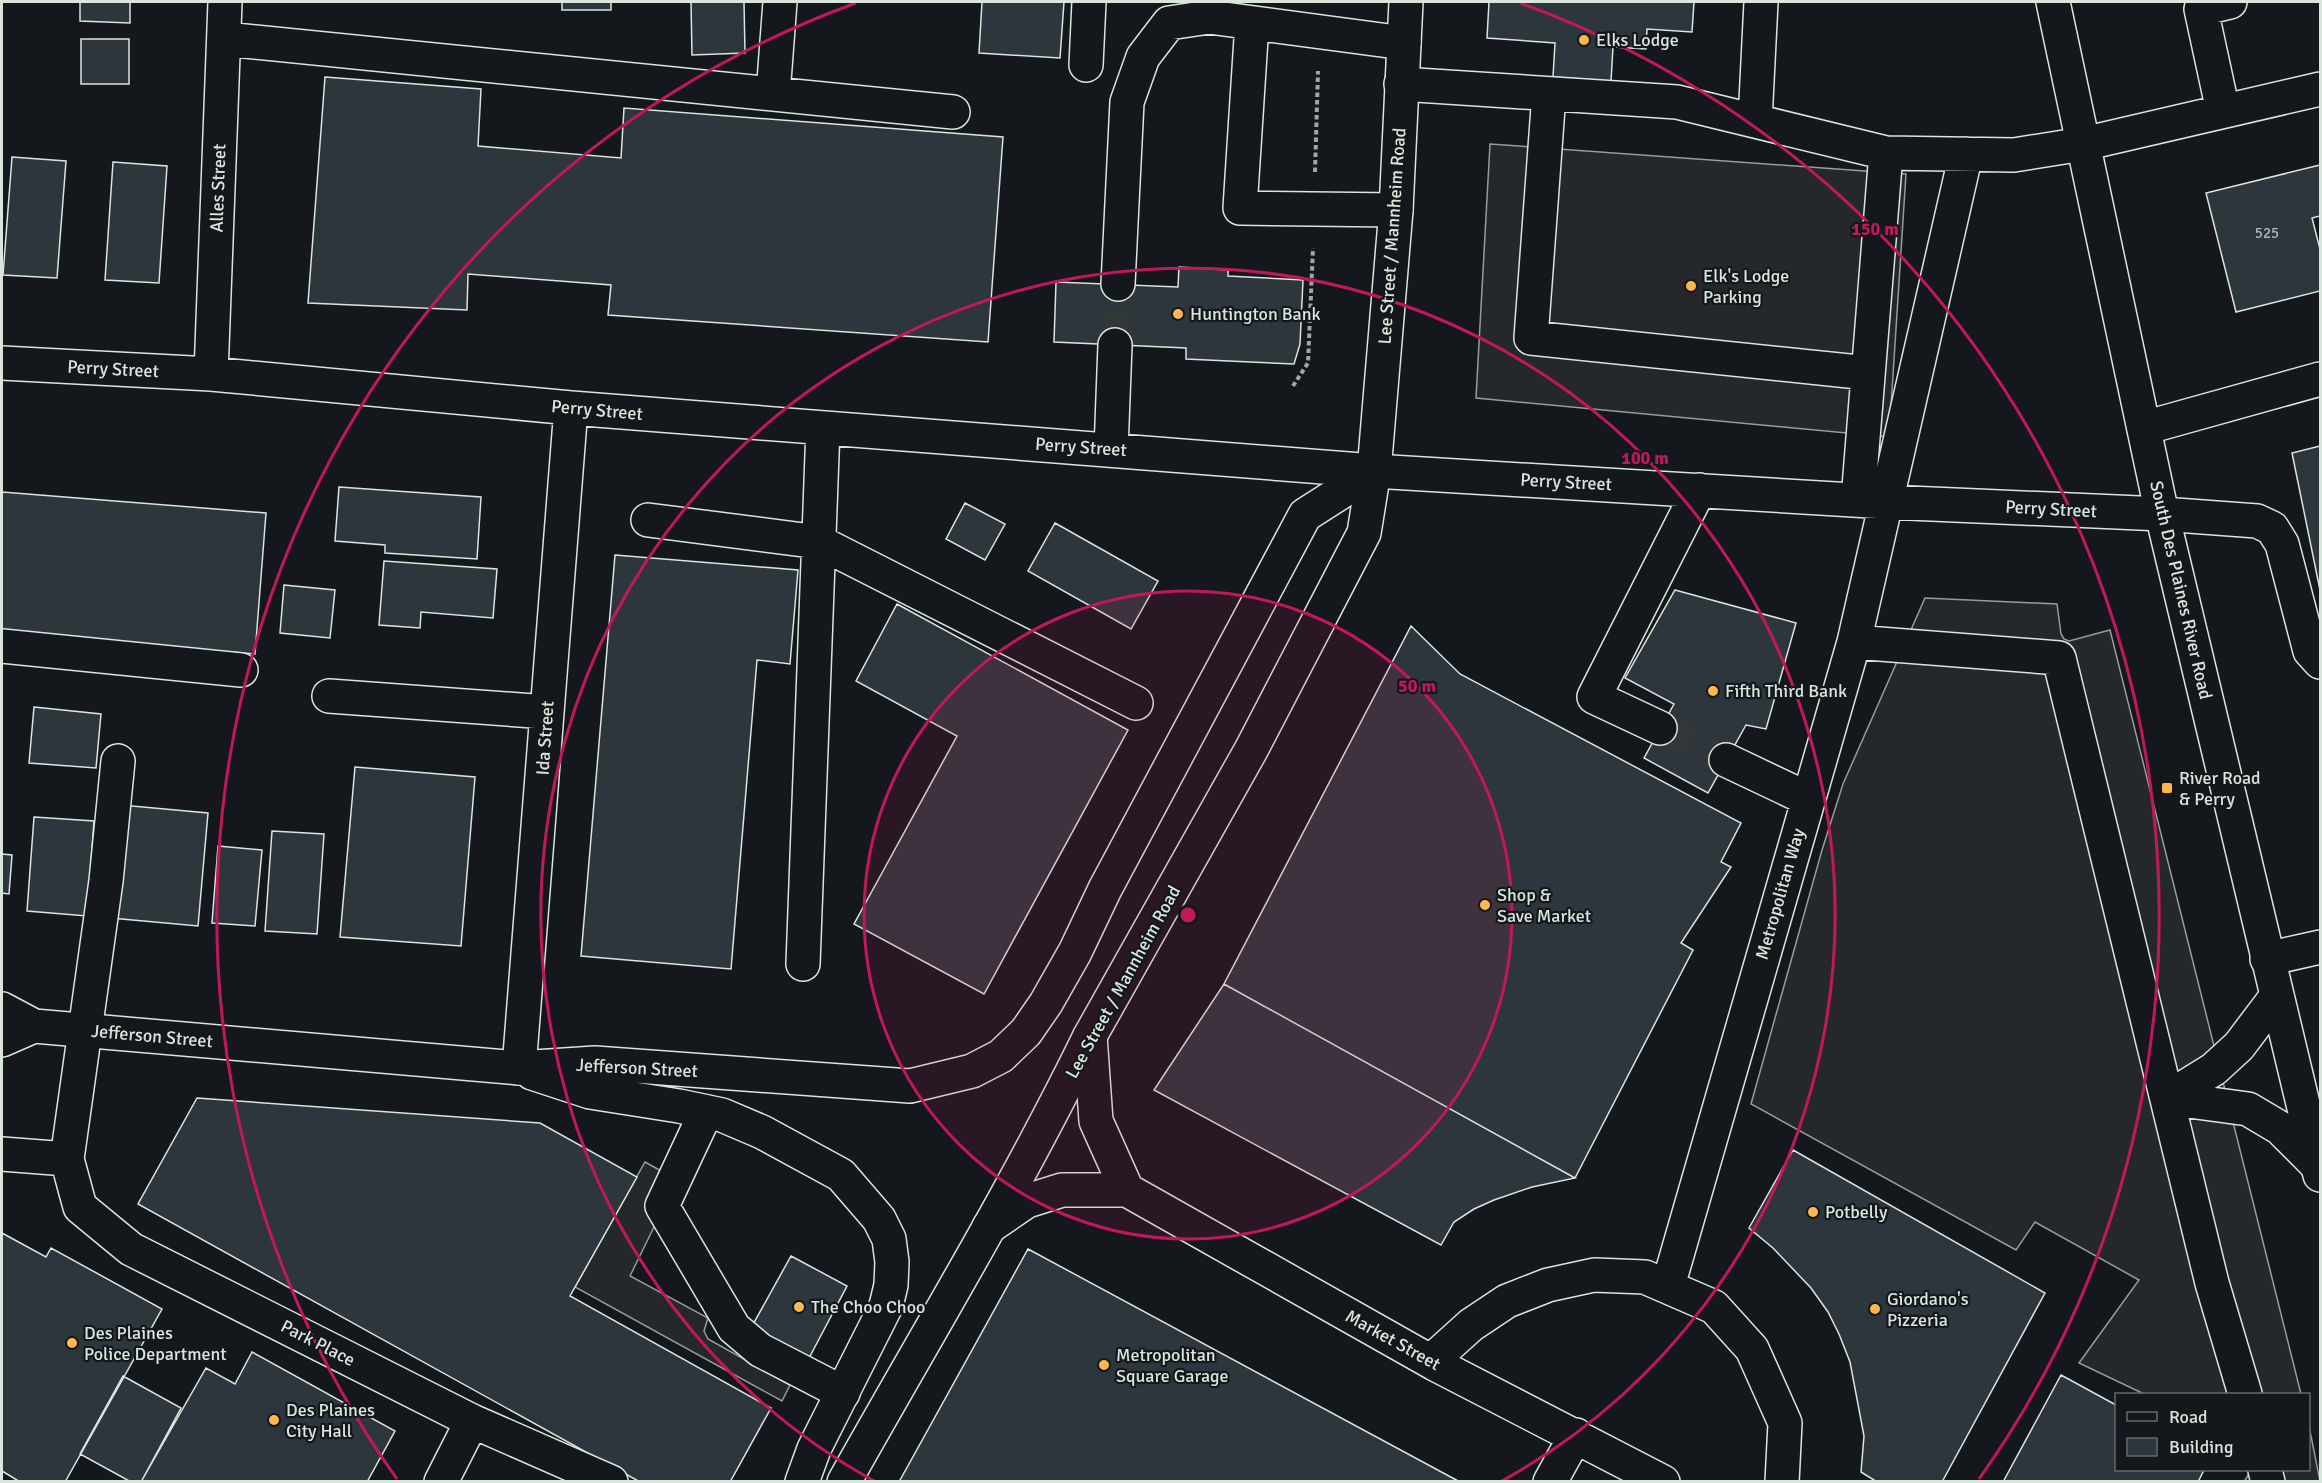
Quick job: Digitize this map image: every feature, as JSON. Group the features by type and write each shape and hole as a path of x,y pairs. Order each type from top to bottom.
{"main road":[{"name":"Alles Street","path":"211,374 225,2"},
{"path":"773,94 780,2"},
{"path":"1086,65 1089,2"},
{"name":"Lee Street / Mannheim Road","path":"843,1482 988,1227 1061,1095 1090,1036 1251,750 1364,533 1374,471 1396,210 1406,2"},
{"path":"1755,121 1761,2"},
{"name":"South Des Plaines River Road","path":"2053,2 2162,514 2319,1170"},
{"path":"2206,4 2223,111"},
{"path":"1118,284 1127,102 1143,57 1169,23 1209,17 1404,43"},
{"path":"1252,23 1240,208 1396,210"},
{"path":"225,39 953,112"},
{"path":"1401,84 1677,102 1886,153 2014,155 2084,144 2320,89"},
{"path":"1549,94 1531,338 1868,373"},
{"path":"1872,501 1868,373 1886,153"},
{"path":"1872,501 1966,154"},
{"path":"1110,450 1115,345"},
{"name":"Perry Street","path":"2,363 211,374 571,408 1374,471 2257,521 2272,528 2282,544 2310,651 2320,662"},
{"path":"2144,428 2320,379"},
{"name":"Ida Street","path":"519,1068 571,408"},
{"path":"803,964 823,428"},
{"name":"Jefferson Street","path":"34,1026 519,1068 595,1063 910,1086 972,1071 1001,1056 1026,1032 1046,1003 1076,952 1105,889 1305,515 1374,471"},
{"path":"1660,728 1594,697 1699,490"},
{"name":"Metropolitan Way","path":"1668,1286 1854,642 1872,501"},
{"path":"648,520 819,542 1136,703"},
{"path":"1854,642 2059,658 2212,1283 2244,1393"},
{"path":"2,646 241,670"},
{"path":"328,696 547,712"},
{"path":"1726,760 1808,799"},
{"path":"2,1154 68,1159 106,881 118,761"},
{"path":"2268,959 2320,947"},
{"path":"2167,1098 2214,1069 2239,1046 2276,997"},
{"path":"2,1009 34,1026"},
{"path":"2,1040 34,1026"},
{"path":"1090,1036 1096,1121 1127,1190"},
{"path":"519,1068 590,1092 722,1115 762,1132 841,1175 879,1219 889,1239 892,1262 891,1285 886,1306 814,1449 802,1482"},
{"path":"2167,1098 2247,1109 2280,1128 2319,1170"},
{"path":"706,1112 662,1206 734,1328 760,1350 843,1393"},
{"name":"Park Place","path":"68,1159 80,1207 131,1249 472,1421 611,1482"},
{"name":"Market Street","path":"988,1227 1027,1201 1062,1190 1127,1190 1435,1364 1663,1482"},
{"path":"1435,1364 1440,1353 1471,1325 1507,1300 1548,1286 1594,1275 1645,1277 1714,1307 1752,1349 1785,1423 1782,1482"},
{"path":"441,1482 472,1421"},
{"path":"1550,1482 1576,1435"}],"shaded area":[{"name":"Elk's Lodge Parking","path":"1490,144 1906,174 1889,437 1476,398"},
{"path":"1925,598 2057,604 2061,634 2069,641 2110,630 2301,1393 2142,1393 2079,1363 2139,1280 2035,1222 2016,1250 1751,1104 1822,850 1843,784"},
{"path":"645,1162 663,1172 654,1227 630,1276 708,1318 704,1331 708,1339 790,1385 782,1401 575,1287"},
{"path":"2310,1431 2320,1481 2244,1482 2250,1471 2310,1471"}],"building":[{"path":"80,2 130,2 130,23 80,21"},
{"path":"562,2 611,2 611,10 562,10"},
{"path":"691,2 744,2 745,53 692,55"},
{"path":"982,2 1064,2 1060,58 979,53"},
{"name":"Elks Lodge","path":"1489,2 1694,2 1692,32 1647,29 1646,49 1613,47 1611,81 1553,77 1555,43 1487,38"},
{"path":"81,39 129,39 129,84 81,84"},
{"path":"325,77 481,89 478,146 621,158 624,108 1003,137 988,342 608,315 611,285 468,274 467,310 308,303"},
{"path":"12,157 66,161 57,278 3,275"},
{"path":"113,162 167,166 159,283 105,280"},
{"path":"2320,165 2320,216 2312,218 2320,249 2320,291 2236,312 2206,193"},
{"name":"Huntington Bank","path":"1179,267 1228,270 1228,276 1303,280 1300,344 1294,364 1186,359 1186,348 1054,342 1056,282 1178,287"},
{"path":"2320,446 2320,590 2292,453"},
{"path":"339,487 481,497 477,559 385,553 385,545 335,541"},
{"path":"2,492 266,513 255,654 2,633"},
{"path":"965,503 1005,524 985,560 946,539"},
{"path":"1055,523 1158,581 1131,629 1028,571"},
{"path":"615,555 798,570 790,664 757,660 731,969 581,956"},
{"path":"384,561 497,569 493,618 421,612 420,628 379,625"},
{"path":"284,585 335,590 330,638 280,633"},
{"name":"Fifth Third Bank","path":"1675,590 1796,623 1766,729 1746,725 1708,793 1644,758 1674,704 1625,678"},
{"path":"897,604 1128,730 984,994 854,924 957,736 856,681"},
{"name":"Shop & Save Market","path":"1411,626 1460,674 1741,823 1721,862 1731,867 1681,943 1693,950 1575,1178 1224,984"},
{"path":"34,707 101,714 96,768 29,763"},
{"path":"355,767 475,777 461,946 340,937"},
{"path":"121,805 208,813 198,926 111,918"},
{"path":"34,817 94,821 87,916 27,911"},
{"path":"272,831 324,834 317,934 265,931"},
{"path":"218,846 262,850 255,926 212,923"},
{"path":"2,854 12,855 9,894 2,893"},
{"path":"1224,984 1575,1178 1532,1187 1474,1209 1454,1222 1441,1245 1154,1090"},
{"path":"197,1098 540,1123 637,1177 570,1296 771,1408 730,1482 640,1482 138,1204"},
{"path":"1793,1150 2045,1293 1942,1482 1877,1482 1861,1472 1864,1436 1850,1362 1839,1334 1828,1312 1811,1288 1773,1248 1749,1228"},
{"name":"Des Plaines Police Department","path":"2,1233 46,1257 51,1248 162,1309 65,1482 20,1482 2,1471"},
{"name":"Metropolitan Square Garage","path":"1028,1249 1460,1482 899,1482"},
{"name":"The Choo Choo","path":"791,1256 847,1286 808,1360 751,1328"},
{"name":"Des Plaines City Hall","path":"252,1352 395,1431 367,1482 141,1482 206,1368 235,1384"},
{"path":"2061,1375 2115,1404 2115,1471 2204,1471 2198,1482 2003,1482"},
{"path":"123,1376 181,1408 141,1482 131,1482 80,1454"}],"tunnel":[{"path":"1115,345 1118,284"},
{"path":"1660,728 1726,760"}],"place":[{"name":"Elks Lodge","path":"1584,40"},
{"name":"Elk's Lodge Parking","path":"1691,286"},
{"name":"Huntington Bank","path":"1178,314"},
{"name":"Fifth Third Bank","path":"1713,691"},
{"name":"River Road & Perry","path":"2167,788"},
{"name":"Shop & Save Market","path":"1485,905"},
{"name":"Potbelly","path":"1813,1212"},
{"name":"The Choo Choo","path":"799,1307"},
{"name":"Giordano's Pizzeria","path":"1875,1309"},
{"name":"Des Plaines Police Department","path":"72,1343"},
{"name":"Metropolitan Square Garage","path":"1104,1365"},
{"name":"Des Plaines City Hall","path":"274,1420"}]}
